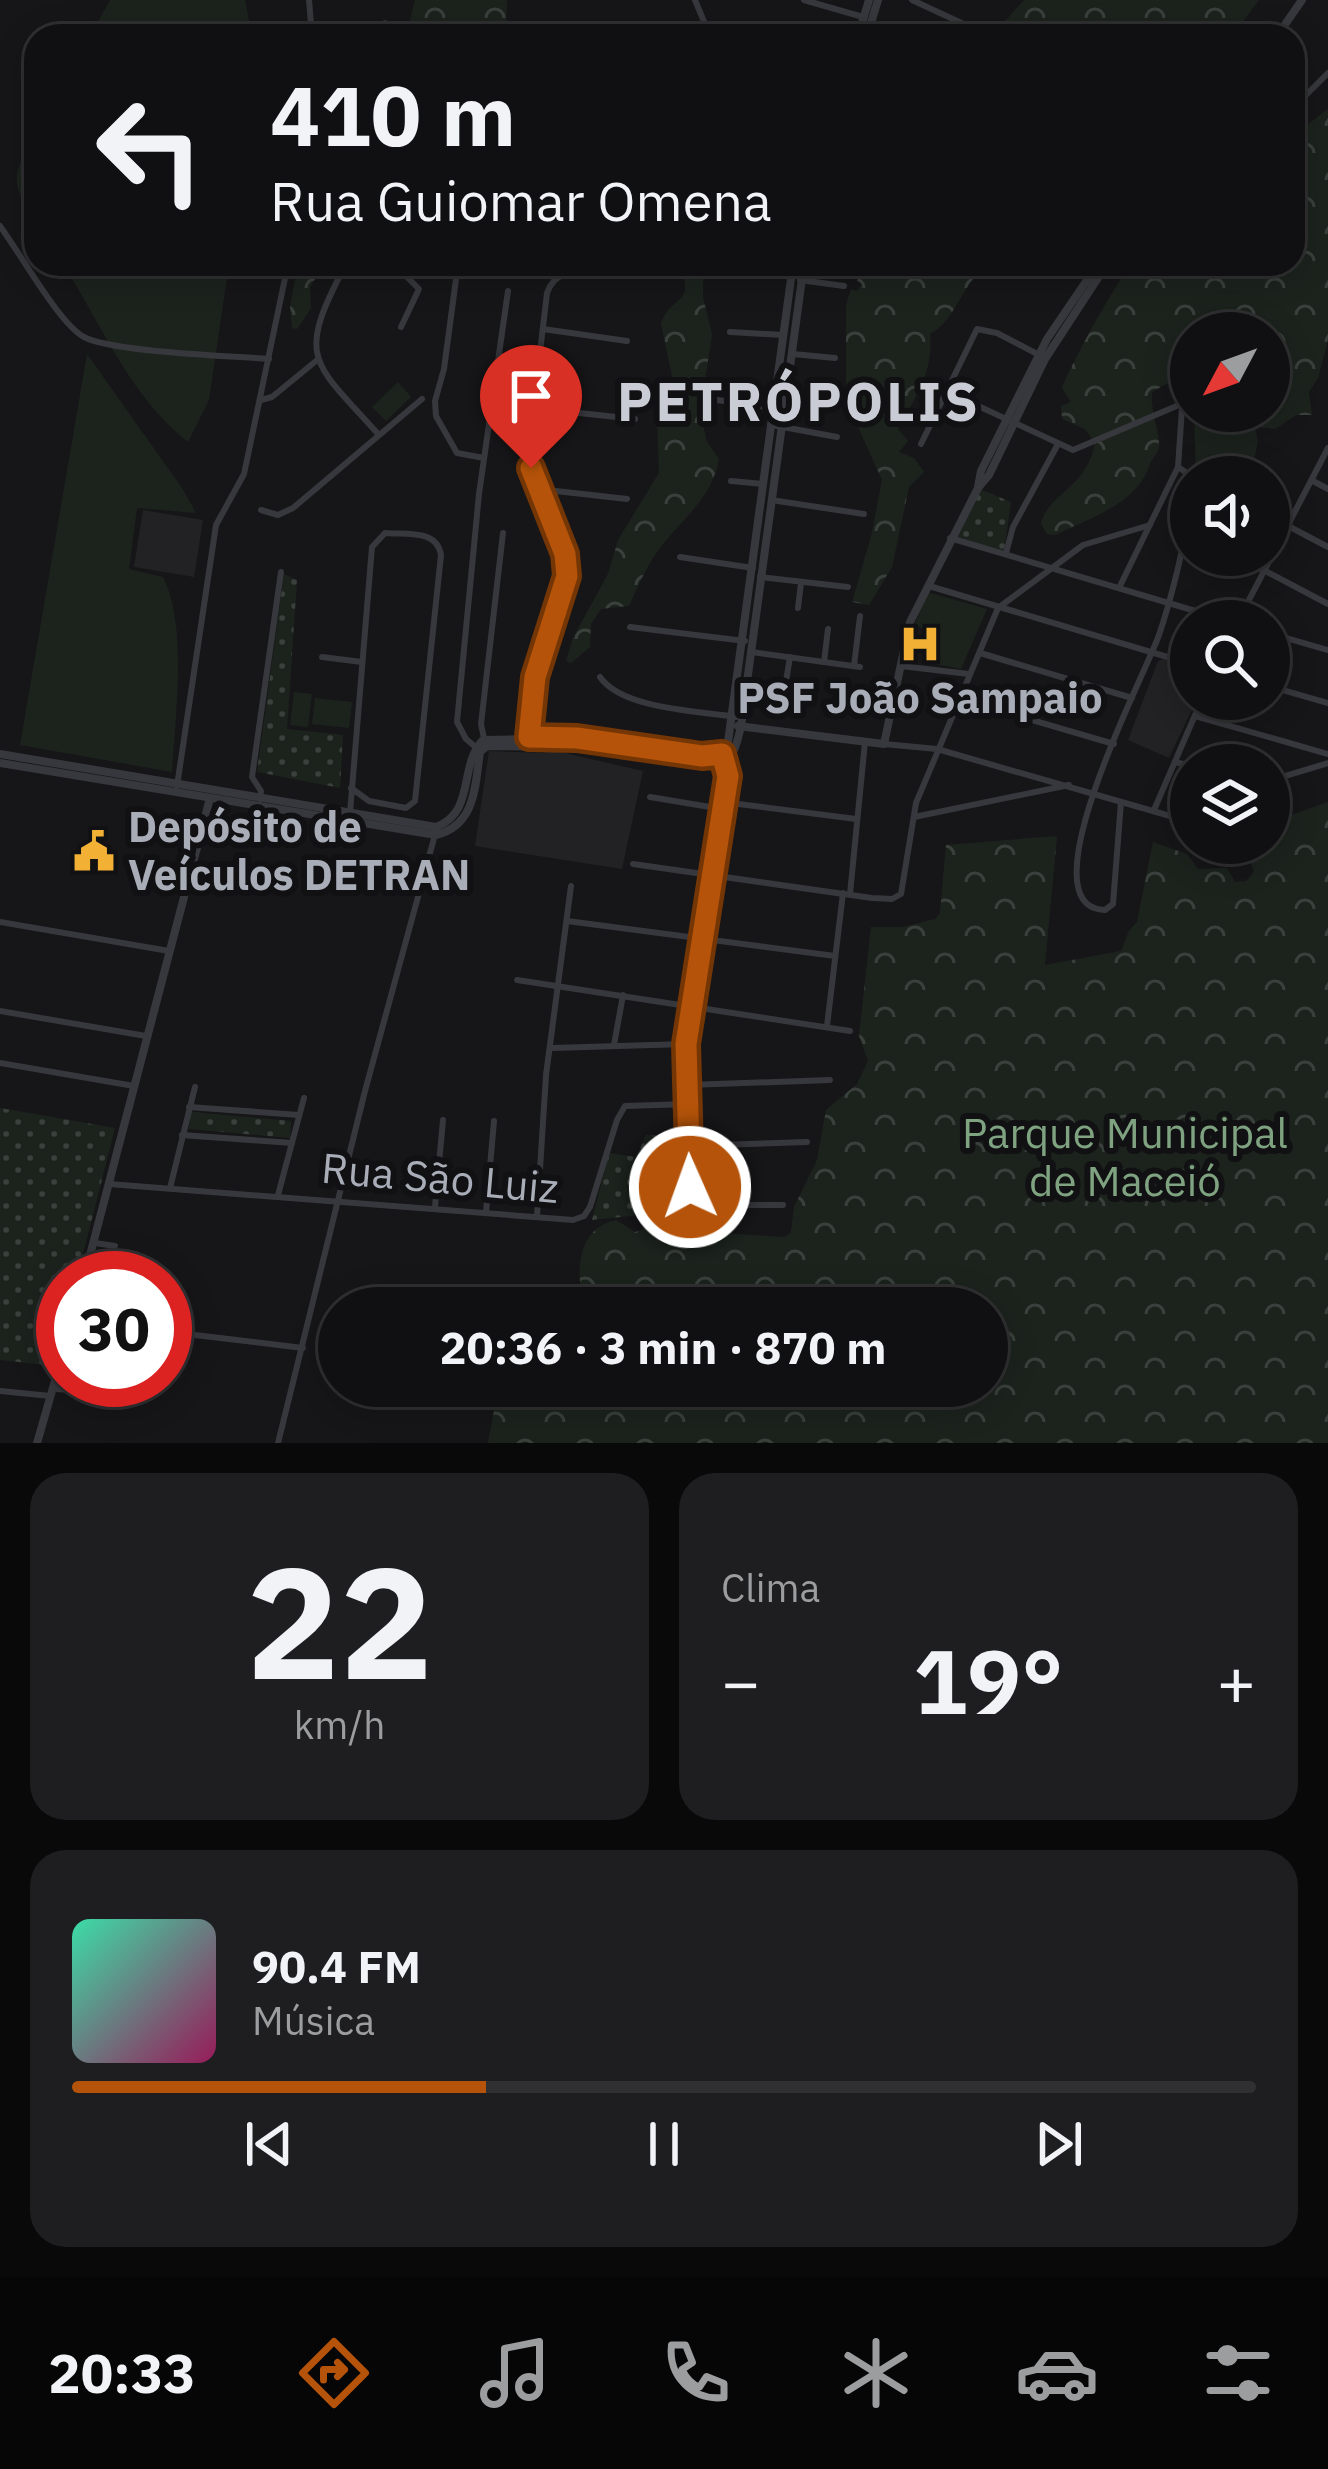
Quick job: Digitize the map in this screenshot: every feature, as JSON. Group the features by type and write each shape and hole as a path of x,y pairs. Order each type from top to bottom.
{"street":[{"path":"804,0 868,19"},
{"path":"867,24 874,0"},
{"path":"912,0 964,24"},
{"path":"1305,93 1328,73"},
{"path":"0,226 24,260"},
{"path":"36,276 67,320 91,339 269,359"},
{"path":"176,788 216,525 244,474 286,276"},
{"path":"340,276 320,313 317,360 379,436"},
{"path":"401,327 419,289 406,276"},
{"path":"456,276 436,416 457,453 485,459"},
{"path":"528,741 535,677 567,576 565,554 528,453 547,293 557,276"},
{"path":"508,291 457,722 466,739 482,746 528,741 713,765 735,750 771,500 791,276"},
{"path":"778,409 801,276"},
{"path":"1086,276 1090,280"},
{"path":"884,744 910,622 926,585 977,488 989,475 1042,357 1093,276"},
{"path":"800,280 844,286"},
{"path":"543,329 627,341"},
{"path":"921,444 977,329 998,334 1042,357"},
{"path":"730,332 783,335"},
{"path":"789,354 835,358"},
{"path":"261,400 272,398 317,360"},
{"path":"946,391 1073,450 1186,402 1178,456"},
{"path":"261,510 278,515 293,508 422,399"},
{"path":"718,400 778,409"},
{"path":"533,407 634,419"},
{"path":"776,426 837,437"},
{"path":"747,647 752,568 776,426"},
{"path":"1006,554 1012,527 1058,444"},
{"path":"1290,524 1328,448"},
{"path":"731,481 764,484"},
{"path":"1313,481 1328,489"},
{"path":"1119,588 1170,484"},
{"path":"538,489 627,499"},
{"path":"771,500 864,514"},
{"path":"633,864 846,893 892,898 901,894 914,817 937,749 998,608 1083,545 1150,525"},
{"path":"1290,527 1328,547"},
{"path":"350,813 351,788 362,662 376,540 385,533 432,537 441,555 415,801 406,808 369,802 351,788"},
{"path":"0,758 436,831 460,824 468,814 482,746 503,533"},
{"path":"949,538 1169,602"},
{"path":"680,557 752,568"},
{"path":"260,799 258,782 252,777 281,572"},
{"path":"1121,802 1114,899 1111,906 1094,910 1079,896 1078,858 1093,791 1152,653 1176,576"},
{"path":"1277,576 1328,604"},
{"path":"760,577 848,587"},
{"path":"798,608 801,583"},
{"path":"926,585 1170,658"},
{"path":"630,627 857,666 860,616"},
{"path":"824,662 828,629"},
{"path":"1290,639 1328,650"},
{"path":"979,653 1132,698"},
{"path":"322,657 362,662"},
{"path":"785,687 790,657"},
{"path":"899,666 969,674"},
{"path":"600,677 606,687 625,698 737,722 937,749 1170,815"},
{"path":"1290,692 1328,703"},
{"path":"960,699 1114,744"},
{"path":"1207,720 1328,759"},
{"path":"827,1026 865,742"},
{"path":"724,758 722,806 686,1044 690,1187 699,1204 783,1205"},
{"path":"1290,773 1328,759"},
{"path":"1154,810 1170,771"},
{"path":"914,817 1071,785"},
{"path":"211,794 350,813 436,831"},
{"path":"91,1251 211,794"},
{"path":"650,797 856,819"},
{"path":"278,1443 364,1091 436,831"},
{"path":"537,1216 550,1048 571,886"},
{"path":"567,921 835,956"},
{"path":"0,922 170,951"},
{"path":"517,980 850,1031"},
{"path":"614,1046 623,995"},
{"path":"0,1011 146,1036"},
{"path":"550,1048 686,1044"},
{"path":"0,1063 134,1087"},
{"path":"688,1085 830,1080"},
{"path":"170,1188 195,1087"},
{"path":"278,1195 304,1098"},
{"name":"Rua São Luiz","path":"109,1184 572,1220 584,1216 625,1106 688,1104"},
{"path":"189,1107 298,1115"},
{"path":"435,1208 442,1120"},
{"path":"486,1212 494,1121"},
{"path":"182,1135 292,1143"},
{"path":"689,1146 807,1142"},
{"path":"93,1243 115,1246"},
{"path":"195,1334 302,1348"},
{"path":"0,1391 36,1392"},
{"path":"38,1443 48,1407"}],"shaded area":[{"path":"143,510 203,520 194,577 134,567"},
{"path":"1158,661 1170,661 1170,720 1187,720 1176,744 1170,744 1169,758 1128,740"},
{"path":"552,750 643,771 622,869 475,846 489,751"}],"green space":[{"path":"110,0 245,0 250,24 97,24"},
{"path":"415,0 507,0 506,24 409,24"},
{"path":"1024,0 1259,0 1241,24 1003,24"},
{"path":"1328,109 1328,340 1318,378 1309,392 1312,415 1290,419 1290,312 1170,312 1170,382 1152,392 1159,447 1144,478 1111,508 1055,535 1047,534 1041,523 1046,513 1084,470 1095,443 1085,429 1062,419 1061,406 1071,402 1062,388 1124,276 1305,276 1305,127"},
{"path":"24,156 24,201 17,183"},
{"path":"70,276 227,276 209,400 188,442 149,403"},
{"path":"296,276 317,276 310,287 311,308 297,329 292,328"},
{"path":"703,276 712,335 700,412 707,442 719,459 716,472 697,505 657,552 629,606 601,609 591,624 590,647 571,663 566,661 573,638 608,574 618,540 659,473 657,414 678,404 661,324 684,293 684,277"},
{"path":"859,276 977,276 947,320 930,334 926,372 898,429 908,441 899,452 914,458 924,472 909,487 892,567 869,605 852,602 882,480 846,400 846,305 851,289 857,291 862,284 857,281"},
{"path":"87,354 196,513 137,508 129,569 163,577 171,597 178,646 172,772 20,745"},
{"path":"398,382 411,397 386,421 372,407"},
{"path":"1195,432 1256,432 1255,456 1195,456"},
{"path":"980,489 1011,502 1004,551 954,536"},
{"path":"284,574 297,580 287,729 343,735 340,788 257,772"},
{"path":"927,592 987,609 961,669 926,662 933,636 915,624"},
{"path":"294,692 312,694 308,727 290,725"},
{"path":"315,698 352,702 349,728 312,724"},
{"name":"Parque Municipal de Maceió","path":"1328,802 1328,1443 488,1443 493,1407 1008,1407 1008,1287 581,1287 586,1243 603,1225 616,1220 635,1232 644,1229 663,1188 674,1182 692,1208 698,1232 785,1237 791,1232 794,1207 817,1160 826,1110 857,1084 868,1061 859,1036 871,927 903,927 935,919 940,913 946,845 1057,836 1045,965 1121,951 1137,922 1153,842 1170,848 1170,864 1227,868 1235,882 1246,881 1254,872 1251,864 1290,864 1290,816"},
{"path":"0,1108 115,1128 84,1251 36,1251 36,1364 0,1360"},
{"path":"191,1112 291,1121 290,1138 189,1129"},
{"path":"646,1135 671,1136 669,1177 649,1214 592,1220 609,1153 636,1157"}],"place":[{"name":"PSF João Sampaio","path":"920,644"},
{"name":"Depósito de Veículos DETRAN","path":"94,851"}],"district":[{"name":"PETRÓPOLIS","path":"799,402"}],"route":[{"path":"531,468 565,554 567,576 538,662 529,737 577,738 702,756 722,754 727,761 686,1044 690,1187"}]}
